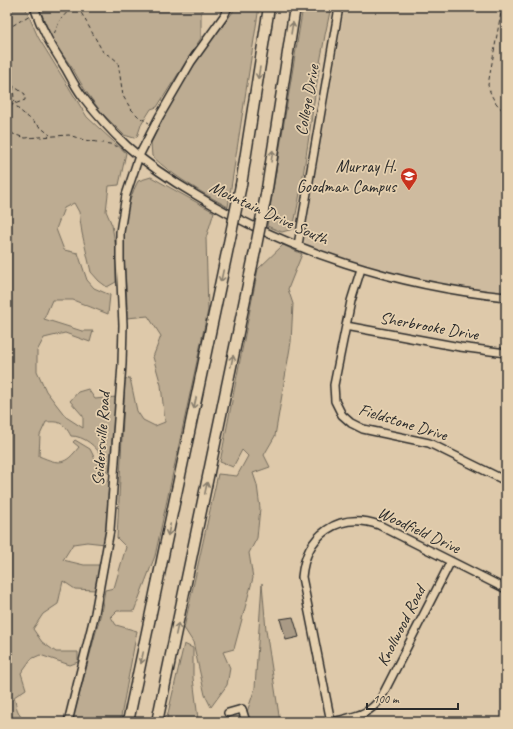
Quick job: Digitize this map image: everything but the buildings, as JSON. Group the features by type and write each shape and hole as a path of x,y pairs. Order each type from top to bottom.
{"highway":[{"path":"128,722 241,185 269,7"},
{"path":"157,722 266,195 295,7"}],"street":[{"name":"Seidersville Road","path":"68,722 95,613 110,530 122,364 123,326 120,232 126,195 139,156 182,76 224,16 228,7"},
{"name":"College Drive","path":"298,245 339,7"},
{"name":"Mountain Drive South","path":"35,9 46,38 82,96 127,146 175,182 255,227 361,269 450,290 506,297"},
{"name":"Fieldstone Drive","path":"361,269 351,301 336,376 334,394 338,407 347,420 363,429 429,442 506,481"},
{"name":"Sherbrooke Drive","path":"346,326 454,346 506,353"},
{"name":"Woodfield Drive","path":"332,722 302,577 304,560 314,542 324,532 335,525 349,522 363,521 379,525 506,590"},
{"name":"Knollwood Road","path":"332,722 366,713 373,708 381,698 451,561"},
{"path":"228,713 242,709 246,722"}],"path":[{"path":"46,38 55,34 60,20 72,7"},
{"path":"78,7 103,52 118,62 123,96 130,109 138,117 155,126"},
{"path":"502,7 488,85 490,94 495,104 506,113"},
{"path":"7,29 21,22 35,9"},
{"path":"7,79 13,86 25,94 25,100 12,105 7,104"},
{"path":"13,86 18,110 50,135"},
{"path":"7,127 13,134 25,138 50,135 69,135 84,140 110,144 122,148 127,146"}],"shaded area":[{"path":"7,7 25,7 38,37 87,117 126,153 119,185 109,186 106,211 112,225 116,249 116,282 107,287 91,272 79,212 74,203 64,208 56,229 64,250 78,253 87,280 94,288 110,295 108,314 73,300 52,300 44,319 82,331 93,331 90,342 65,333 44,338 37,351 37,371 46,391 66,417 83,428 83,416 70,401 78,392 88,389 95,399 116,397 109,474 105,468 102,457 96,449 89,442 76,436 71,436 66,428 61,424 46,422 40,435 39,456 52,461 62,462 70,457 79,447 73,442 75,440 90,449 96,461 99,473 109,483 105,544 87,542 73,544 63,560 84,565 100,565 95,590 75,589 63,581 58,604 43,614 33,629 42,642 56,652 78,652 78,662 70,665 40,655 31,659 21,673 26,689 14,697 17,709 23,722 7,722"},
{"path":"39,7 203,7 201,15 201,38 157,107 151,109 141,125 137,137 134,138 124,135 101,112 85,90 71,66 53,42"},
{"path":"234,7 259,7 228,207 188,184 160,164 152,156 151,143 167,110 199,56 233,12"},
{"path":"303,7 331,7 320,62 299,201 293,229 282,232 267,226"},
{"name":"Murray H. Goodman Campus","path":"345,7 506,7 506,292 469,289 404,276 329,254 307,245 304,239"},
{"path":"151,177 214,212 206,238 208,310 155,556 134,611 117,611 111,617 116,625 137,631 120,722 72,722 101,613 105,590 114,588 126,547 117,538 125,379 130,378 137,411 143,420 155,426 165,422 161,385 153,357 161,336 148,316 127,318 124,248 126,215 138,181"},
{"path":"283,245 302,254 288,289 293,304 291,342 275,436 264,455 270,467 253,473 257,485 260,508 257,538 249,553 253,578 234,649 223,652 230,668 227,685 211,707 205,695 193,642 184,628 218,474 237,476 248,456 242,450 233,467 220,462 258,269"},
{"path":"262,583 266,630 280,722 250,722 247,712 255,688"},
{"path":"184,644 193,648 193,678 198,719 200,722 166,722"}],"place":[{"name":"Murray H. Goodman Campus","path":"409,191"}]}
